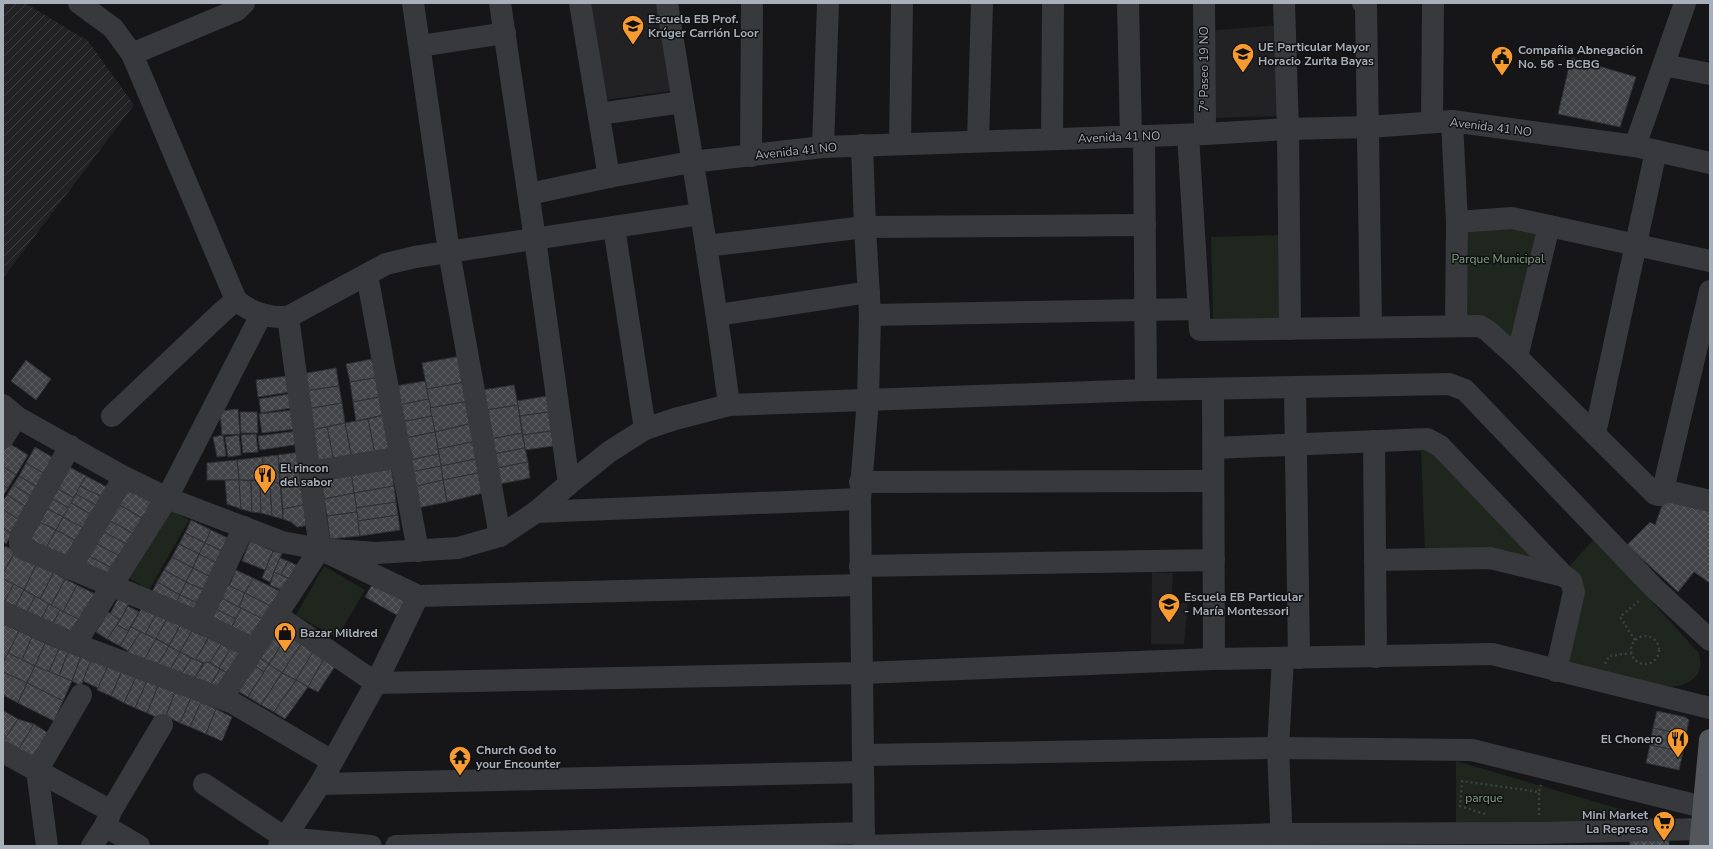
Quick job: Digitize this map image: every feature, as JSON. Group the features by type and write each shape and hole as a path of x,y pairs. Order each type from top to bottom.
{"main road":[{"path":"1700,837 1710,740"}],"street":[{"path":"79,3 113,28 132,54 236,300 245,308 261,315 275,318 288,317 386,264 415,257 700,214"},
{"path":"132,54 237,10 244,3"},
{"path":"413,3 449,252 500,536"},
{"path":"500,3 536,239 569,484"},
{"path":"580,3 609,177"},
{"path":"667,3 691,162 718,315 729,405"},
{"path":"751,156 752,3"},
{"path":"823,147 828,3"},
{"path":"900,144 902,3"},
{"path":"978,141 982,3"},
{"path":"1052,139 1053,3"},
{"path":"1128,3 1145,225 1146,390"},
{"name":"7º Paseo 19 NO","path":"1204,3 1196,134 1198,309 1200,330 1290,329"},
{"path":"1284,3 1288,129 1290,329 1456,326 1484,328 1517,357 1655,494 1660,495 1663,490 1710,290"},
{"path":"1363,3 1366,6 1372,327"},
{"path":"1433,3 1442,121 1457,222 1456,326"},
{"path":"1635,146 1685,3"},
{"path":"420,46 505,33"},
{"path":"1664,65 1710,74"},
{"path":"598,114 682,102"},
{"name":"Avenida 41 NO","path":"529,194 691,162 823,147 1369,127 1442,121 1635,146 1710,163"},
{"path":"862,145 870,315 868,400 860,490 864,841"},
{"path":"1595,434 1656,151"},
{"path":"1457,222 1502,218 1549,226 1710,260"},
{"path":"706,246 865,227 1145,225"},
{"path":"1517,357 1549,226"},
{"path":"614,227 645,429"},
{"path":"367,275 402,457 418,551"},
{"path":"718,315 869,292"},
{"path":"112,416 236,300"},
{"path":"870,315 1198,309"},
{"path":"75,644 167,498 261,315"},
{"path":"222,698 254,649 278,616 320,549 288,317"},
{"path":"3,438 10,411 124,477 167,498 282,542 320,549 376,553 458,548 500,536 536,512 609,452 645,429 675,419 729,405 1146,390 1449,384 1465,390 1654,588 1710,640"},
{"path":"1282,840 1278,748 1291,658 1296,446 1295,388"},
{"path":"1213,389 1214,659"},
{"path":"1214,448 1427,440 1440,446 1564,576 1571,581 1574,592 1556,671"},
{"path":"1374,441 1376,657"},
{"path":"70,446 20,537 20,544 24,549 199,622 254,649"},
{"path":"310,472 402,457"},
{"path":"70,569 124,477"},
{"path":"536,512 860,490 1213,481"},
{"path":"1663,490 1710,501"},
{"path":"199,622 244,527"},
{"path":"320,549 418,596 1214,560"},
{"path":"1375,560 1490,558 1564,576"},
{"path":"282,842 320,784 376,683 418,596"},
{"path":"3,612 75,644 222,698 332,761"},
{"path":"278,616 376,683 862,673 1214,659 1492,654 1596,681 1710,708"},
{"path":"47,846 38,771 81,695"},
{"path":"92,846 162,725"},
{"path":"320,784 1278,748 1472,750 1703,807"},
{"path":"3,752 38,771 108,818 139,846"},
{"path":"204,784 282,842 371,846"},
{"path":"396,846 864,841 1282,840 1538,833 1700,837"}],"path":[{"path":"1636,640 1620,617 1654,588"},
{"path":"1643,636 1652,638 1658,644 1659,653 1654,661 1645,663 1637,660 1632,653 1633,644 1636,640 1643,636"},
{"path":"1596,681 1609,656 1632,653"},
{"path":"1538,833 1539,792 1544,768"},
{"path":"1488,815 1460,806 1462,781 1539,792"}],"shaded area":[{"path":"3,3 25,3 88,41 134,105 3,278"},
{"name":"Escuela EB Prof. Krúger Carrión Loor","path":"589,3 662,3 677,90 606,100"},
{"name":"UE Particular Mayor Horacio Zurita Bayas","path":"1278,25 1280,116 1207,118 1206,31"},
{"name":"Escuela EB Particular - María Montessori","path":"1152,572 1173,573 1171,603 1188,603 1184,644 1151,644"}],"green space":[{"name":"Parque Municipal","path":"1461,227 1542,229 1514,349 1461,321"},
{"path":"1284,235 1285,322 1213,323 1211,237"},
{"path":"1437,448 1549,565 1516,560 1506,550 1425,551 1421,451"},
{"path":"168,508 189,520 149,590 129,578"},
{"path":"1594,539 1699,653 1700,669 1694,678 1678,686 1658,686 1566,661 1567,569"},
{"path":"324,566 365,590 337,638 296,615"},
{"name":"parque","path":"1456,761 1668,823 1456,826"}],"building":[{"path":"1571,58 1636,77 1620,127 1558,114"},
{"path":"461,356 466,382 427,389 422,363"},
{"path":"378,358 381,377 350,382 346,364"},
{"path":"26,360 51,379 36,400 11,381"},
{"path":"336,368 339,386 304,391 301,374"},
{"path":"288,376 290,392 258,397 256,380"},
{"path":"381,377 385,396 353,402 350,382"},
{"path":"425,381 429,399 394,406 390,387"},
{"path":"466,382 469,401 430,408 427,389"},
{"path":"514,385 518,405 486,410 482,390"},
{"path":"339,386 342,403 307,409 304,391"},
{"path":"289,394 291,408 261,413 259,399"},
{"path":"553,395 555,411 520,416 517,401"},
{"path":"385,396 388,414 356,421 353,402"},
{"path":"429,399 432,416 397,423 394,406"},
{"path":"469,401 473,423 435,432 430,408"},
{"path":"342,403 345,423 311,430 307,409"},
{"path":"518,405 522,433 491,439 486,410"},
{"path":"238,409 240,434 222,435 220,411"},
{"path":"294,410 296,429 262,433 259,414"},
{"path":"555,411 558,430 523,435 520,416"},
{"path":"240,412 257,412 258,433 241,433"},
{"path":"388,414 396,450 375,454 368,419"},
{"path":"432,416 435,432 401,439 397,423"},
{"path":"368,419 375,454 352,459 345,423"},
{"path":"345,423 352,459 334,462 327,427"},
{"path":"473,423 477,441 438,449 435,432"},
{"path":"327,427 334,462 317,466 311,430"},
{"path":"558,430 560,445 525,450 523,435"},
{"path":"298,431 300,444 260,450 258,436"},
{"path":"435,432 439,454 404,461 401,439"},
{"path":"522,433 525,448 494,454 491,439"},
{"path":"256,434 258,452 243,453 241,435"},
{"path":"223,435 226,456 217,457 213,437"},
{"path":"239,435 241,455 228,457 225,437"},
{"path":"477,441 480,458 441,466 438,449"},
{"path":"7,442 28,455 16,475 3,467 3,449"},
{"path":"35,447 57,460 48,476 26,463"},
{"path":"525,448 528,462 497,468 494,454"},
{"path":"301,452 304,470 279,472 278,455"},
{"path":"439,454 441,466 406,473 404,461"},
{"path":"278,455 280,483 270,483 265,480 262,457"},
{"path":"262,457 265,480 239,480 237,460"},
{"path":"480,458 483,472 443,480 441,466"},
{"path":"237,460 239,480 207,480 207,463"},
{"path":"528,462 530,478 500,484 497,468"},
{"path":"26,463 48,476 40,489 19,476"},
{"path":"64,464 86,476 74,498 52,486"},
{"path":"391,466 394,486 354,493 351,473"},
{"path":"441,466 443,480 408,488 406,473"},
{"path":"3,467 16,475 8,488 3,485"},
{"path":"304,470 306,486 281,488 279,472"},
{"path":"483,472 487,492 447,502 443,480"},
{"path":"351,473 354,493 324,499 321,478"},
{"path":"19,476 40,489 34,498 13,485"},
{"path":"86,476 109,488 104,498 80,486"},
{"path":"225,480 239,480 241,509 227,504"},
{"path":"239,480 251,481 252,512 241,509"},
{"path":"260,480 261,513 252,512 251,481"},
{"name":"El rincon del sabor","path":"260,480 265,480 270,483 272,516 261,513"},
{"path":"443,480 447,502 412,509 408,488"},
{"path":"270,483 280,483 283,519 272,516"},
{"path":"3,485 8,488 3,496"},
{"path":"13,485 34,498 28,508 7,495"},
{"path":"123,485 152,501 142,518 114,502"},
{"path":"52,486 74,498 69,508 47,496"},
{"path":"80,486 104,498 99,507 76,494"},
{"path":"306,486 308,504 283,509 281,488"},
{"path":"394,486 396,502 356,508 354,493"},
{"path":"354,493 357,512 327,516 324,499"},
{"path":"76,494 99,507 94,516 71,503"},
{"path":"7,495 28,508 20,521 3,509 3,501"},
{"path":"1666,495 1710,505 1710,583 1694,572 1678,592 1627,545 1650,522 1655,525"},
{"path":"47,496 69,508 63,517 42,506"},
{"path":"114,502 142,518 134,534 105,518"},
{"path":"396,502 398,515 358,521 356,508"},
{"path":"71,503 94,516 87,530 63,517"},
{"path":"308,504 311,525 297,527 291,522 283,519 283,509"},
{"path":"42,506 63,517 56,530 35,520"},
{"path":"3,509 20,521 12,534 3,528"},
{"path":"357,512 360,536 330,539 327,516"},
{"path":"398,515 400,530 360,536 358,521"},
{"path":"63,517 87,530 80,543 56,530"},
{"path":"105,518 134,534 128,545 99,529"},
{"path":"35,520 56,530 46,548 25,536"},
{"path":"191,520 211,530 205,543 185,533"},
{"path":"3,528 12,534 6,544 3,542"},
{"path":"99,529 128,545 121,557 92,541"},
{"path":"56,530 80,543 70,561 46,548"},
{"path":"211,530 232,540 226,553 205,543"},
{"path":"185,533 205,543 199,554 179,544"},
{"path":"92,541 121,557 114,569 85,554"},
{"path":"250,541 273,551 265,570 242,561"},
{"path":"205,543 226,553 221,565 199,554"},
{"path":"179,544 199,554 193,568 172,557"},
{"path":"5,546 15,551 3,574 3,551"},
{"path":"15,551 37,563 24,590 3,579 3,574"},
{"path":"273,551 282,553 270,582 262,578"},
{"path":"85,554 114,569 107,583 78,568"},
{"path":"199,554 221,565 215,579 193,568"},
{"path":"172,557 193,568 186,582 164,570"},
{"path":"280,558 288,561 281,575 274,572"},
{"path":"288,561 298,566 292,580 281,575"},
{"path":"37,563 54,572 40,599 24,590"},
{"path":"193,568 215,579 208,592 186,582"},
{"path":"164,570 186,582 180,595 157,582"},
{"path":"236,570 253,578 245,593 229,586"},
{"path":"54,572 65,579 51,606 40,599"},
{"path":"274,572 292,580 286,592 270,585"},
{"path":"253,578 284,593 276,609 245,593"},
{"path":"3,579 14,584 3,604"},
{"path":"65,579 77,585 63,612 51,606"},
{"path":"374,581 409,601 400,617 365,597"},
{"path":"157,582 180,595 174,606 151,594"},
{"path":"186,582 208,592 202,605 180,595"},
{"path":"221,582 245,593 239,607 215,595"},
{"path":"14,584 24,590 13,611 3,604"},
{"path":"77,585 95,594 80,620 63,612"},
{"path":"24,590 35,596 25,617 13,611"},
{"path":"121,593 131,599 120,620 110,614"},
{"path":"245,593 271,606 264,620 239,607"},
{"path":"180,595 202,605 197,617 174,606"},
{"path":"215,595 241,608 236,619 209,606"},
{"path":"35,596 49,604 39,624 25,617"},
{"path":"49,604 60,610 50,629 39,624"},
{"path":"144,604 158,611 145,634 131,627"},
{"path":"128,606 139,612 128,631 117,625"},
{"path":"209,606 236,619 227,634 202,621"},
{"path":"241,608 267,621 255,643 231,629"},
{"path":"60,610 80,620 71,640 50,629"},
{"path":"158,611 168,617 156,639 145,634"},
{"path":"108,612 120,620 107,639 96,632"},
{"path":"168,617 181,624 169,646 156,638"},
{"path":"3,624 19,631 5,659 3,658"},
{"path":"181,624 192,631 180,652 169,646"},
{"path":"117,625 128,631 131,627 120,646 107,639"},
{"path":"277,625 289,633 269,664 257,656"},
{"path":"131,627 141,632 128,651 120,646"},
{"path":"19,631 32,637 22,660 8,653"},
{"path":"192,631 208,638 196,660 180,652"},
{"path":"141,632 156,639 142,663 127,656 128,651"},
{"name":"Bazar Mildred","path":"289,633 302,642 282,673 269,664"},
{"path":"210,636 222,643 210,663 203,663 196,659"},
{"path":"32,637 45,643 35,666 22,660"},
{"path":"156,639 169,646 157,666 142,663"},
{"path":"302,642 314,650 296,680 282,673"},
{"path":"45,643 59,649 49,672 35,666"},
{"path":"222,643 231,647 219,668 210,663"},
{"path":"169,646 180,652 169,672 157,666"},
{"path":"231,647 244,655 232,676 219,668"},
{"path":"59,649 68,652 59,676 49,672"},
{"path":"314,650 325,657 308,687 296,680"},
{"path":"68,652 81,657 72,681 59,676"},
{"path":"180,652 191,658 180,677 169,672"},
{"path":"8,653 35,666 27,683 3,672 3,663"},
{"path":"257,656 269,664 264,672 251,663"},
{"path":"81,657 91,660 81,686 72,681"},
{"path":"325,657 336,665 318,692 308,687"},
{"path":"191,658 203,663 192,683 180,677"},
{"path":"91,660 108,666 98,688 83,681"},
{"path":"205,662 210,663 220,669 209,688 192,683"},
{"path":"251,663 264,672 248,697 234,689"},
{"path":"269,664 282,673 261,705 248,697"},
{"path":"35,666 72,681 63,701 27,683"},
{"path":"108,666 122,671 111,696 97,690"},
{"path":"220,669 231,676 220,694 209,688"},
{"path":"122,671 136,677 124,703 111,696"},
{"path":"3,672 27,683 18,703 3,695"},
{"path":"282,673 296,680 274,712 261,705"},
{"path":"136,677 147,681 135,708 124,703"},
{"path":"296,680 308,687 285,719 274,712"},
{"path":"147,681 158,686 147,713 135,708"},
{"path":"27,683 63,701 54,721 18,703"},
{"path":"158,686 175,692 164,721 147,713"},
{"path":"175,692 191,698 180,723 166,716"},
{"path":"191,698 201,702 190,727 180,723"},
{"path":"201,702 216,709 206,734 190,727"},
{"path":"216,709 232,717 222,741 206,734"},
{"path":"4,711 18,719 3,742 3,712"},
{"path":"1657,711 1685,717 1689,720 1686,735 1653,728"},
{"path":"18,719 34,724 16,754 3,742"},
{"path":"34,724 48,733 29,762 16,754"},
{"path":"1653,728 1686,735 1683,752 1650,745"},
{"path":"1650,745 1683,752 1679,770 1646,763"},
{"path":"1669,834 1669,846 1630,846 1629,835"}],"place":[{"name":"Escuela EB Prof. Krúger Carrión Loor","path":"633,46"},
{"name":"UE Particular Mayor Horacio Zurita Bayas","path":"1243,74"},
{"name":"Compañia Abnegación No. 56 - BCBG","path":"1502,76"},
{"name":"El rincon del sabor","path":"265,494"},
{"name":"Escuela EB Particular - María Montessori","path":"1169,624"},
{"name":"Bazar Mildred","path":"285,652"},
{"name":"El Chonero","path":"1678,758"},
{"name":"Church God to your Encounter","path":"460,776"},
{"name":"Mini Market La Represa","path":"1664,842"}]}
